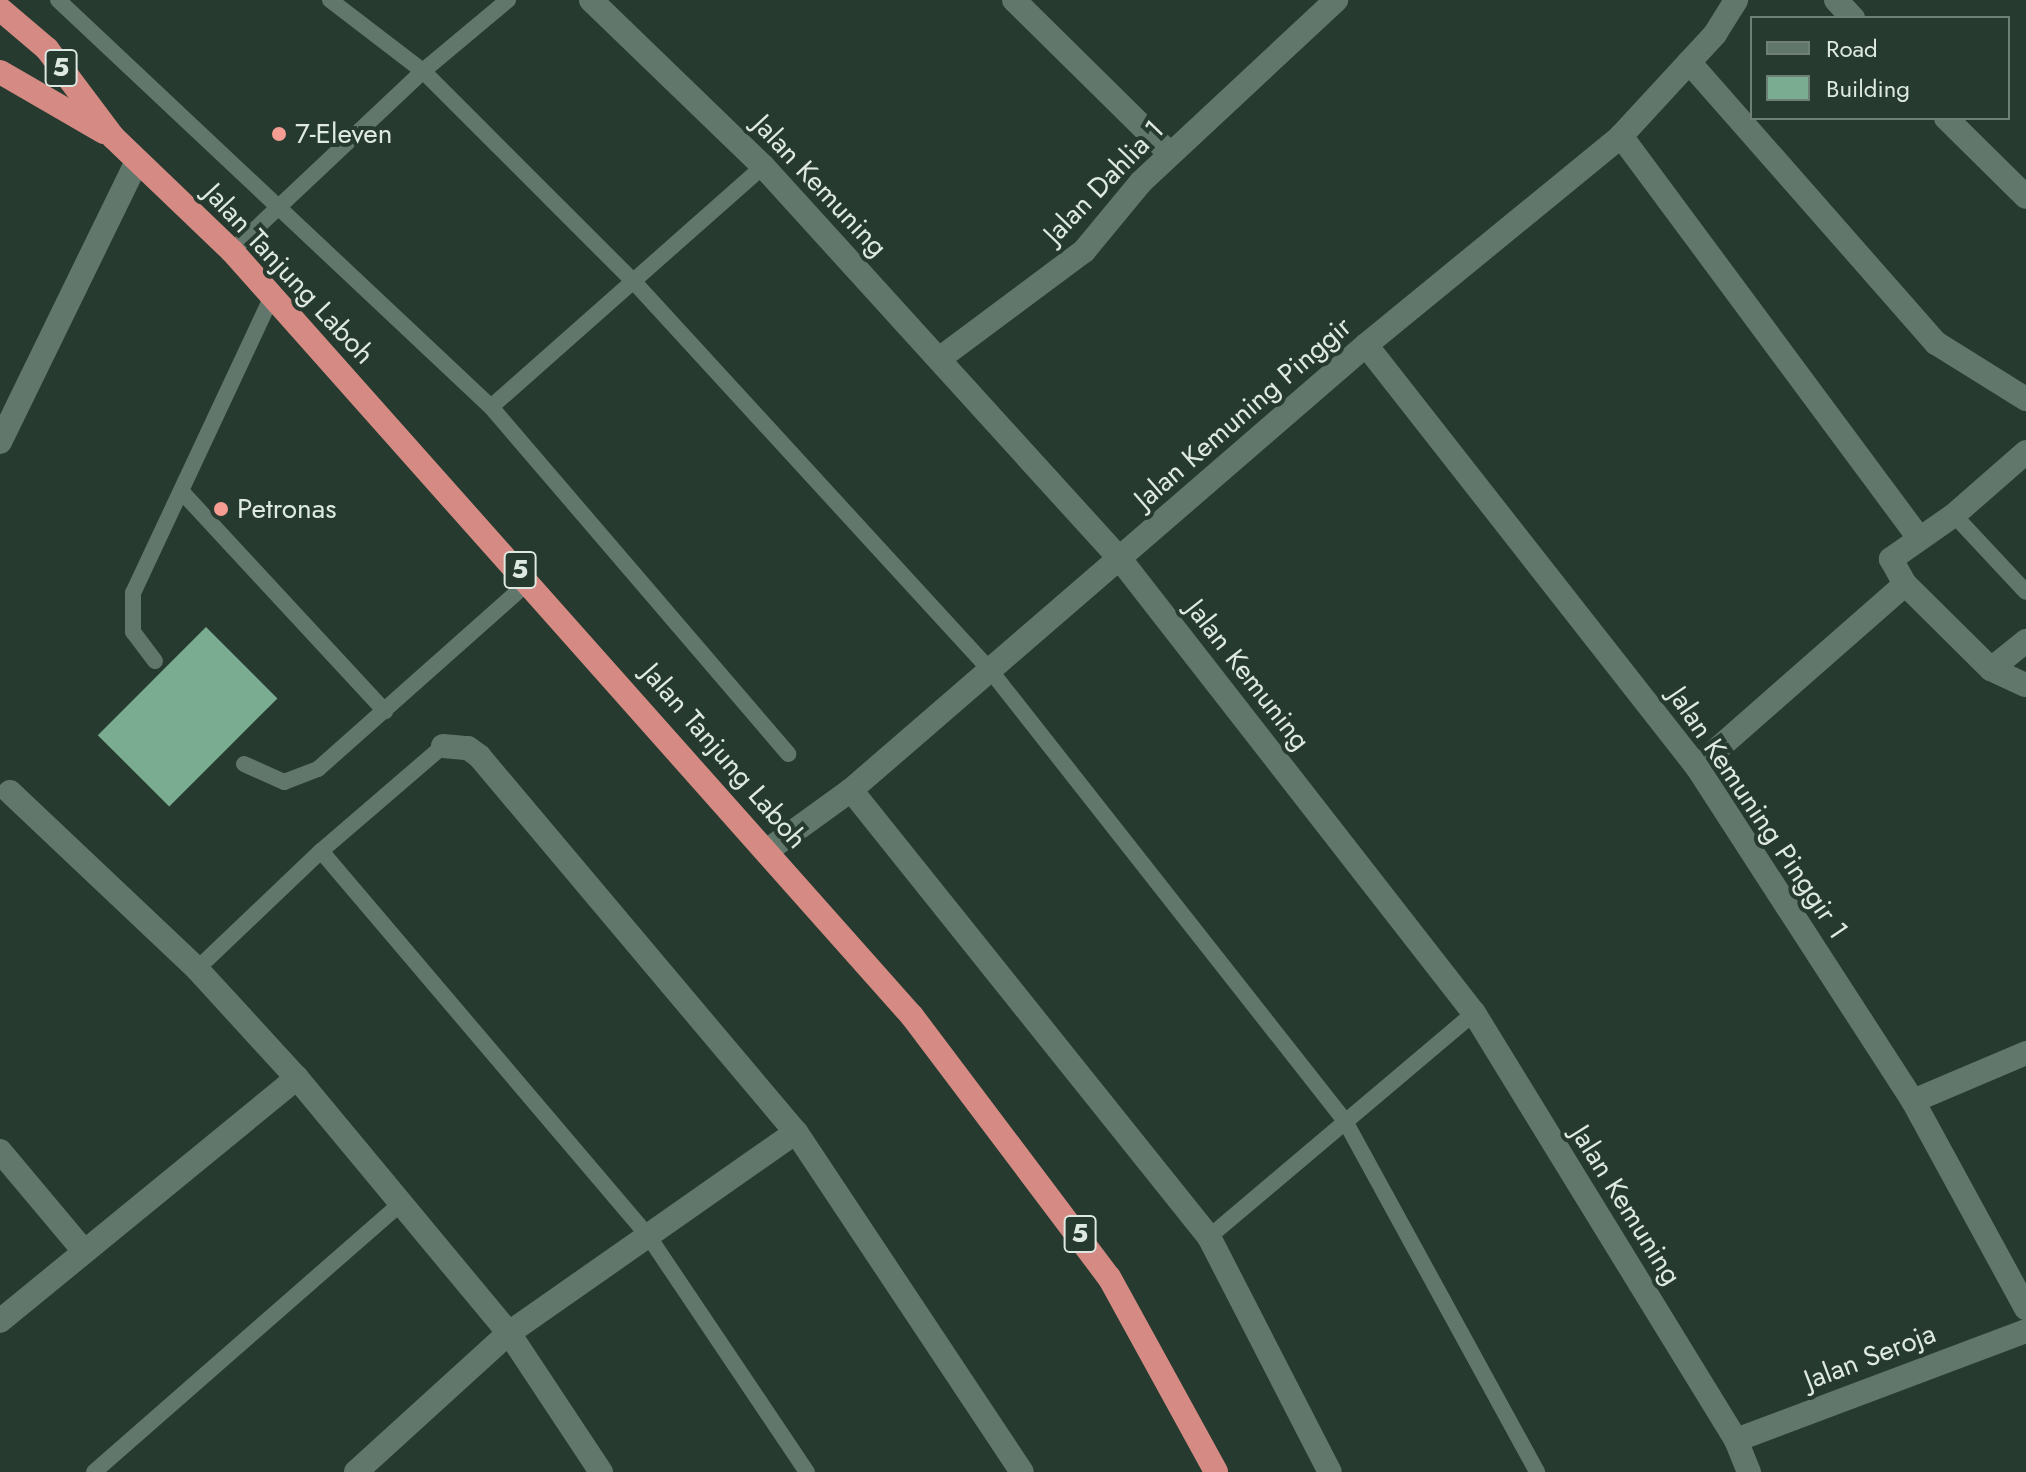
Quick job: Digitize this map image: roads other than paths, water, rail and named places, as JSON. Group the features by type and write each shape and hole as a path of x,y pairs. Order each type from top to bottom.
{"highway":[{"name":"Jalan Tanjung Laboh","path":"0,9 47,49 113,137 232,251 530,581 912,1016 1059,1204 1155,1355 1216,1472"},
{"name":"Jalan Tanjung Laboh","path":"0,72 113,137"}],"street":[{"name":"Jalan Kemuning","path":"591,0 763,166 1120,559 1474,1013 1736,1440 1749,1472"},
{"path":"1014,0 1170,154"},
{"name":"Jalan Dahlia 1","path":"939,359 1084,251 1170,154 1336,0"},
{"name":"Jalan Kemuning Pinggir","path":"768,850 851,790 1366,345 1621,136 1689,62 1736,0"},
{"path":"1836,0 1851,16"},
{"path":"1689,62 1936,343 2026,399"},
{"path":"1948,120 2026,197"},
{"path":"1621,136 1919,538"},
{"path":"0,442 137,161"},
{"name":"Jalan Kemuning Pinggir 1","path":"1366,345 1697,767 1913,1101 2026,1308"},
{"path":"2023,462 1891,559 1905,584 1991,669 2026,685"},
{"path":"1697,767 1905,584"},
{"path":"1991,669 2026,641"},
{"path":"443,746 468,748 479,756 796,1132 1022,1472"},
{"path":"851,790 1209,1237 1330,1472"},
{"path":"10,792 197,969 297,1078 509,1333 601,1472"},
{"path":"1913,1101 2026,1053"},
{"path":"0,1321 297,1078"},
{"path":"356,1472 509,1333 796,1132"},
{"path":"0,1151 84,1251"},
{"name":"Jalan Seroja","path":"1736,1440 2026,1331"}],"lane":[{"path":"58,0 282,207 491,407 788,754"},
{"path":"330,0 423,71 635,283 990,670 1345,1121 1537,1472"},
{"path":"232,251 423,71 508,0"},
{"path":"491,407 635,283 763,166"},
{"path":"155,661 133,632 133,593 272,296"},
{"path":"182,492 385,711"},
{"path":"1954,515 2026,592"},
{"path":"244,764 284,782 318,769 530,581"},
{"path":"197,969 321,851 443,746"},
{"path":"321,851 649,1237 807,1472"},
{"path":"1209,1237 1474,1013"},
{"path":"94,1472 400,1204"}],"place":[{"name":"7-Eleven","path":"279,134"},
{"name":"Petronas","path":"221,509"}]}
